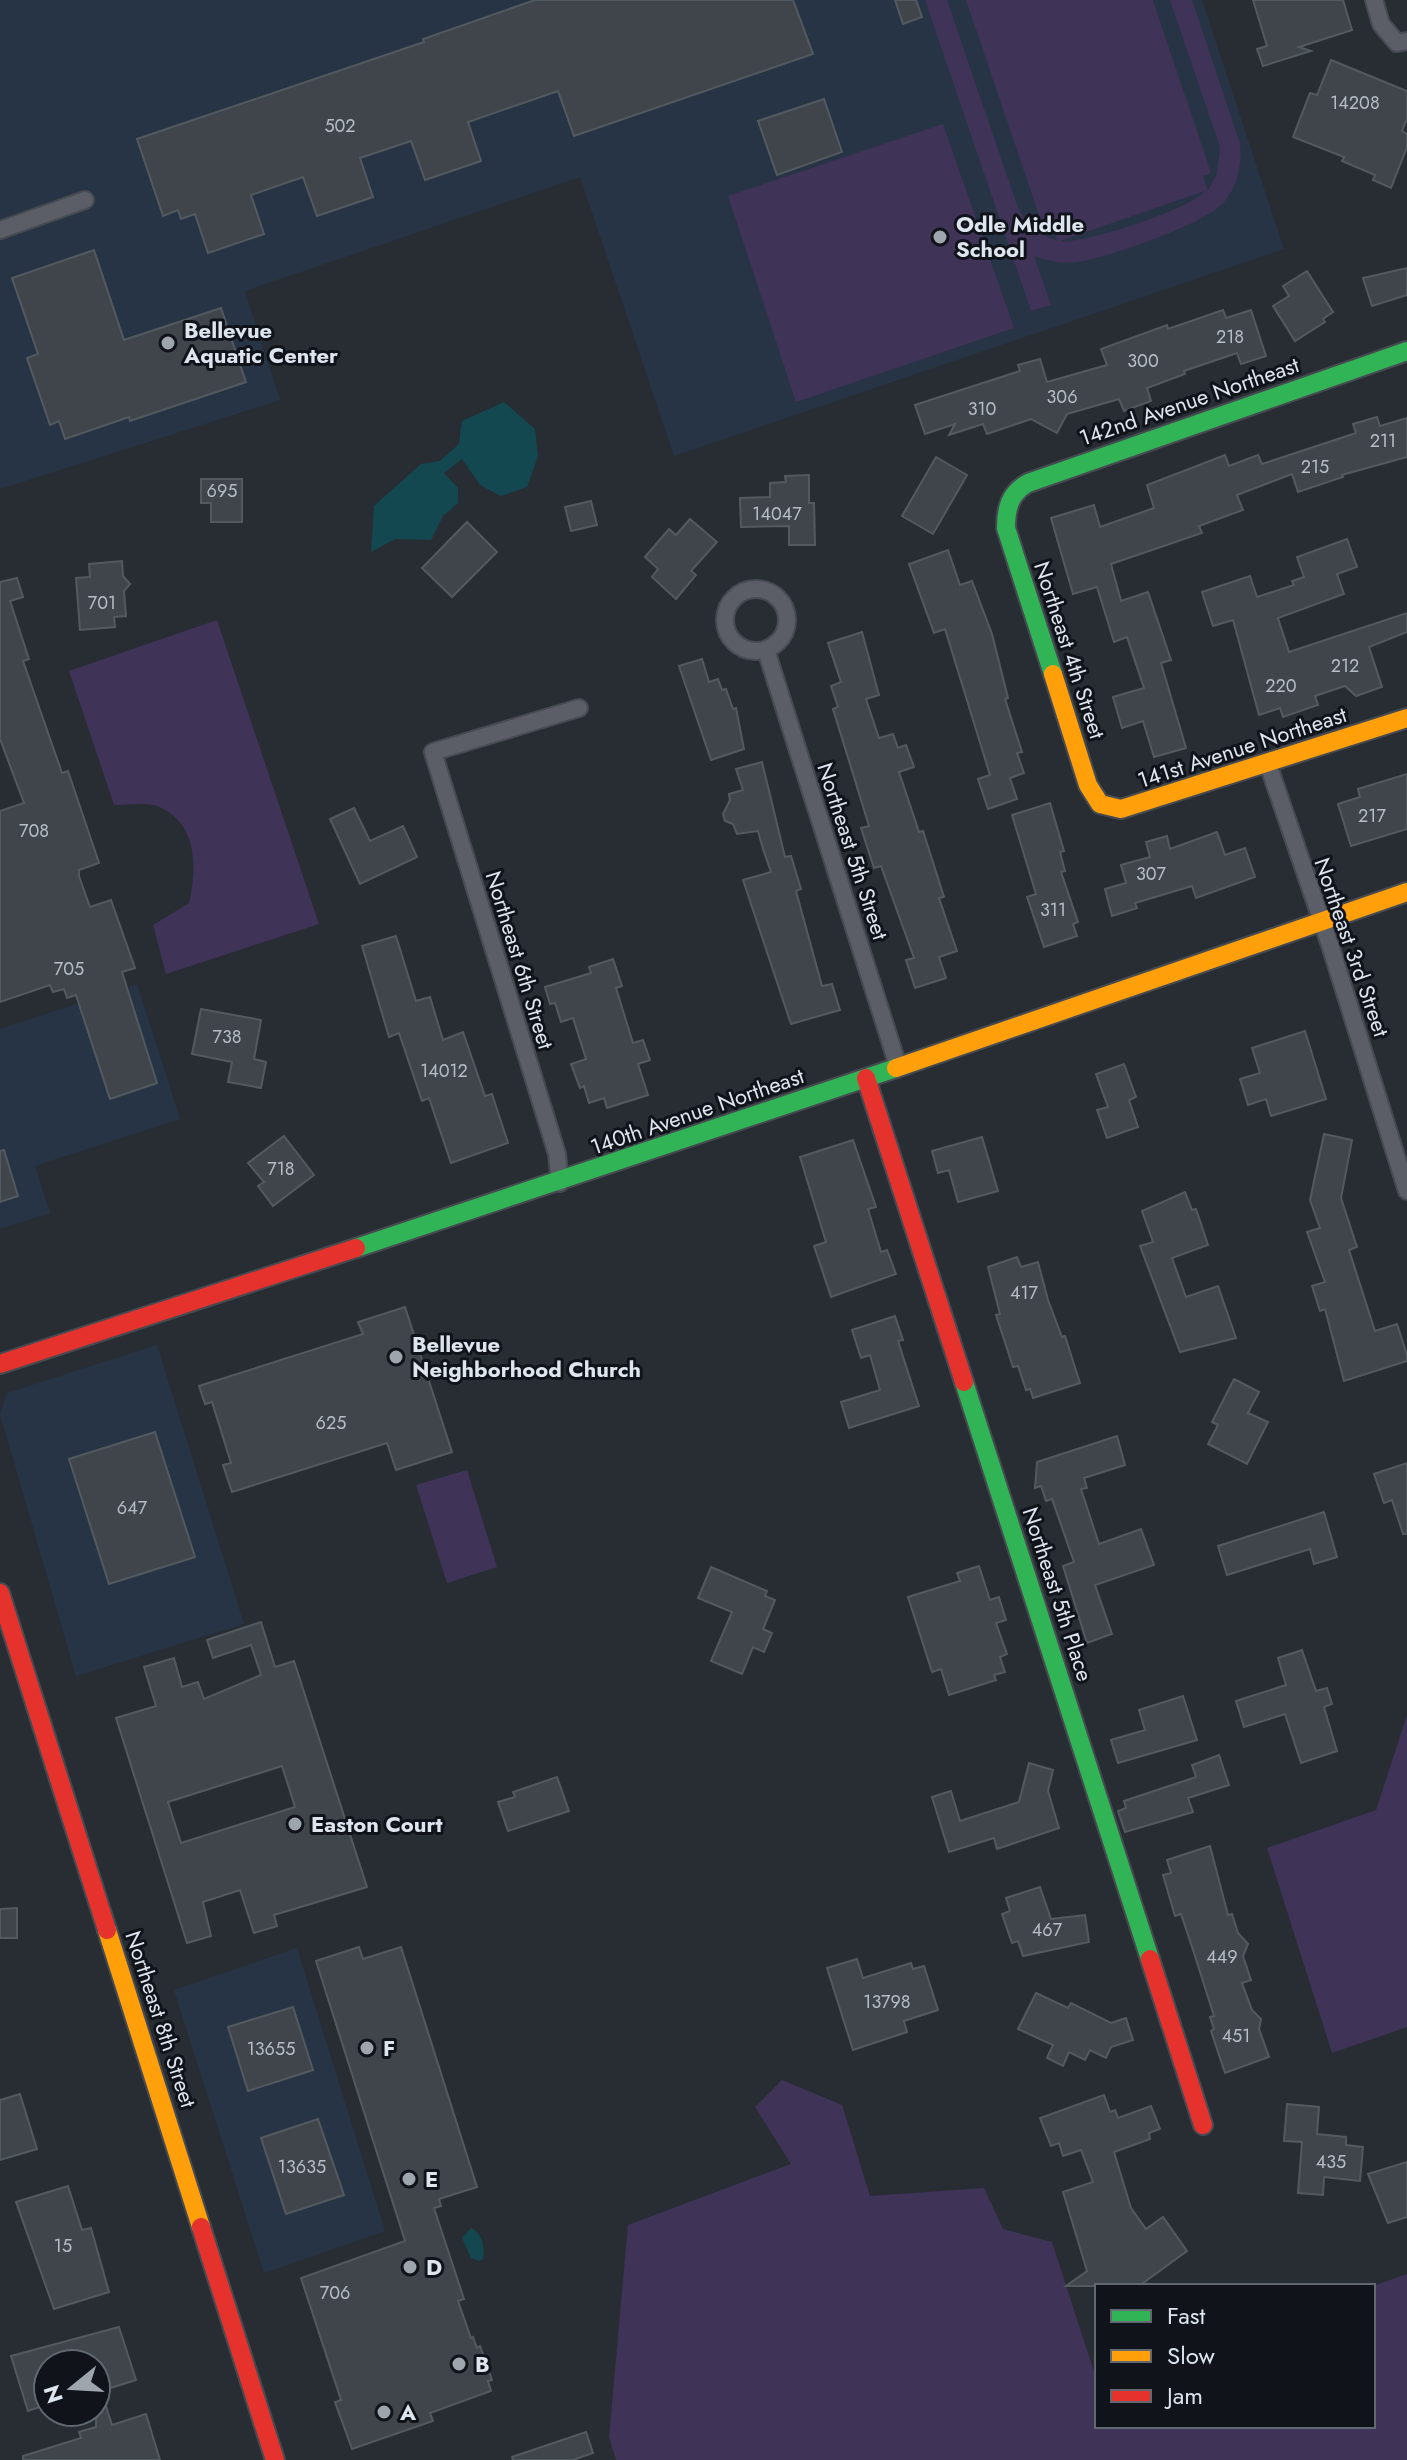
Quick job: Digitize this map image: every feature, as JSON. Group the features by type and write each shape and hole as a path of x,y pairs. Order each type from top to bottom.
{"street":[{"path":"1374,0 1381,24 1402,42"},
{"path":"0,230 85,200"},
{"name":"142nd Avenue Northeast","path":"1006,517 1012,495 1028,483 1407,351"},
{"name":"Northeast 4th Street","path":"1006,517 1006,528 1088,785 1094,795"},
{"name":"Northeast 5th Street","path":"766,650 898,1066"},
{"name":"Northeast 6th Street","path":"560,1183 557,1154 433,752 579,708"},
{"name":"141st Avenue Northeast","path":"1094,795 1100,804 1121,809 1407,718"},
{"name":"Northeast 3rd Street","path":"1268,764 1407,1191"},
{"name":"140th Avenue Northeast","path":"0,1364 560,1183 1407,892"},
{"name":"Northeast 5th Place","path":"866,1078 1203,2125"},
{"name":"Northeast 8th Street","path":"0,1593 275,2460"}],"shaded area":[{"name":"Odle Middle School","path":"0,0 1202,0 1284,249 674,456 580,177 245,291 280,400 0,489"},
{"path":"925,0 947,0 1018,208 1033,230 1057,241 1053,227 1044,230 966,0 1153,0 1211,173 1203,176 1208,190 1217,174 1220,147 1170,0 1192,0 1240,144 1240,167 1233,189 1214,211 1177,230 1132,247 1071,263 1034,256 1051,305 1031,311","holes":["1205,191 1160,215 1112,231 1060,241"]},
{"path":"943,124 1014,328 796,402 728,196"},
{"path":"504,402 535,429 538,456 527,487 501,496 480,485 462,459 444,473 458,488 458,503 443,516 431,540 395,539 371,552 374,506 421,464 440,461 459,444 462,421"},
{"path":"217,620 319,924 166,974 153,925 189,903 193,861 187,834 170,813 157,806 114,805 69,671"},
{"path":"137,984 180,1119 35,1166 50,1213 0,1229 0,1029"},
{"path":"157,1345 244,1624 76,1676 0,1414 7,1393"},
{"path":"467,1470 497,1567 447,1583 416,1485"},
{"path":"1407,1715 1407,2027 1332,2053 1267,1848 1376,1810"},
{"path":"297,1948 385,2231 264,2273 174,1990"},
{"path":"782,2080 842,2105 870,2196 984,2188 1003,2229 1052,2242 1095,2375 1095,2428 1375,2428 1375,2285 1407,2274 1407,2460 616,2460 609,2437 628,2225 791,2164 755,2107"},
{"path":"471,2228 478,2233 483,2246 483,2259 479,2261 471,2258 462,2238"}],"building":[{"path":"535,0 793,0 813,54 574,136 558,91 468,122 481,161 425,180 411,141 360,158 373,197 317,216 303,177 251,195 264,234 208,253 195,214 181,219 178,210 163,216 137,139 424,42 423,39"},
{"path":"895,0 916,0 922,17 903,24"},
{"path":"1253,0 1343,0 1352,30 1299,47 1311,51 1263,66 1257,49 1267,46"},
{"path":"1331,60 1407,91 1407,119 1402,131 1407,134 1407,147 1391,188 1373,180 1375,175 1342,161 1344,157 1293,137 1310,93 1317,95"},
{"path":"824,99 842,152 777,175 758,121"},
{"name":"Bellevue Aquatic Center","path":"94,250 124,340 221,308 246,382 65,439 59,421 50,425 27,358 38,354 12,278"},
{"path":"1407,268 1407,295 1372,306 1363,278"},
{"path":"1307,271 1333,312 1323,319 1325,322 1295,341 1273,306 1289,296 1283,286"},
{"path":"1223,310 1226,318 1251,310 1266,356 1241,364 1237,353 1184,371 1185,374 1147,388 1151,401 1124,411 1119,399 1067,414 1057,433 1031,419 987,434 983,424 949,435 955,424 925,434 915,405 1020,371 1018,365 1040,359 1047,382 1107,365 1101,349 1167,325 1168,329"},
{"path":"1377,417 1380,426 1407,418 1407,457 1342,475 1298,492 1292,474 1237,495 1243,510 1199,526 1202,533 1111,564 1121,601 1148,592 1171,660 1161,663 1186,748 1154,757 1143,721 1122,728 1113,697 1144,688 1127,637 1114,642 1097,587 1073,594 1051,518 1094,505 1100,527 1154,508 1147,485 1225,455 1229,466 1258,455 1262,464 1356,433 1353,424"},
{"path":"936,457 967,475 933,534 902,516"},
{"path":"809,475 809,503 814,503 815,545 789,545 789,526 741,527 740,498 770,497 770,483 786,482 785,476"},
{"path":"201,479 242,479 242,522 211,522 211,503 201,503"},
{"path":"591,501 597,525 571,531 565,507"},
{"path":"690,519 717,542 691,571 696,575 676,599 652,577 658,569 645,557 669,529 676,535"},
{"path":"467,522 497,552 452,597 422,568"},
{"path":"1347,539 1357,567 1337,574 1344,594 1278,618 1289,652 1407,613 1407,632 1369,647 1382,687 1356,696 1345,686 1315,696 1318,705 1283,717 1280,708 1259,715 1233,620 1213,626 1202,592 1250,576 1257,597 1294,585 1292,581 1304,577 1297,557"},
{"path":"948,550 960,585 972,581 992,634 1008,698 1005,699 1022,752 1017,753 1024,773 1010,778 1017,799 988,809 978,779 990,775 945,629 934,633 909,564"},
{"path":"122,561 123,576 130,584 124,591 126,616 114,617 115,627 80,630 76,578 90,577 89,564"},
{"path":"17,578 23,597 10,601 29,659 23,661 62,773 68,771 99,863 79,870 79,876 90,907 111,900 135,968 122,972 157,1083 110,1099 76,995 67,998 64,989 53,992 50,985 0,1002 0,811 24,803 0,739 0,582"},
{"path":"862,632 879,695 866,699 879,738 893,734 898,748 906,745 914,767 899,772 919,832 923,831 944,897 939,898 957,951 939,957 946,978 915,988 906,960 914,958 881,866 874,868 861,828 869,826 833,709 838,707 831,686 841,682 828,643"},
{"path":"702,659 709,682 718,679 722,690 726,689 733,709 736,708 744,749 711,760 679,666"},
{"path":"762,762 785,857 791,856 801,889 796,891 822,986 832,984 840,1010 791,1024 743,880 771,872 758,831 737,834 733,824 725,821 723,814 730,800 729,794 743,790 736,769"},
{"path":"1407,774 1407,829 1351,846 1338,804 1360,797 1358,789"},
{"path":"1050,803 1064,851 1060,852 1065,871 1061,872 1078,922 1073,924 1077,936 1044,947 1027,897 1036,894 1012,815"},
{"path":"354,808 370,841 403,826 417,857 360,884 330,819"},
{"path":"1217,832 1225,855 1245,848 1255,877 1196,898 1192,886 1135,903 1137,908 1112,916 1105,889 1126,883 1121,865 1150,857 1146,842 1167,836 1170,849"},
{"path":"396,936 416,1001 430,997 443,1040 463,1032 485,1096 492,1094 508,1143 451,1163 429,1098 422,1101 399,1033 389,1037 362,946"},
{"path":"613,959 622,986 616,988 633,1043 643,1040 650,1060 638,1064 648,1095 607,1108 604,1098 589,1103 584,1086 580,1088 571,1064 586,1059 573,1018 561,1022 555,1003 550,1004 545,987 591,973 589,967"},
{"path":"201,1009 261,1020 254,1059 266,1062 261,1088 228,1082 232,1062 192,1054"},
{"path":"1305,1031 1326,1099 1271,1116 1266,1099 1248,1105 1240,1079 1260,1073 1252,1048"},
{"path":"1124,1064 1136,1097 1129,1100 1138,1127 1107,1138 1097,1110 1108,1107 1096,1074"},
{"path":"1324,1134 1352,1140 1341,1198 1357,1247 1349,1250 1375,1331 1397,1324 1407,1355 1407,1361 1344,1381 1325,1309 1320,1311 1312,1286 1325,1282 1307,1232 1320,1228 1310,1200"},
{"path":"284,1136 314,1175 273,1206 258,1186 264,1182 248,1163"},
{"path":"982,1137 998,1191 958,1202 949,1170 938,1173 932,1151"},
{"path":"853,1140 876,1207 868,1209 881,1252 887,1250 896,1274 831,1297 814,1246 826,1242 800,1157"},
{"path":"4,1150 18,1196 0,1202 0,1151"},
{"path":"1185,1192 1192,1210 1196,1209 1208,1245 1172,1258 1186,1297 1218,1286 1236,1338 1180,1352 1140,1246 1153,1242 1142,1211"},
{"path":"1017,1257 1021,1267 1038,1262 1048,1300 1062,1337 1065,1336 1080,1383 1033,1398 1030,1389 1026,1390 1018,1366 1013,1367 996,1315 1000,1314 988,1267"},
{"path":"405,1307 452,1452 396,1470 387,1443 232,1492 223,1465 231,1463 212,1402 205,1404 199,1386 363,1334 358,1322"},
{"path":"895,1316 903,1340 898,1341 919,1406 849,1428 841,1402 880,1390 870,1355 861,1358 852,1330"},
{"path":"1234,1379 1259,1392 1248,1413 1268,1422 1247,1464 1208,1444 1218,1425 1212,1422"},
{"path":"155,1432 195,1557 109,1584 69,1459"},
{"path":"1117,1436 1125,1465 1084,1478 1087,1488 1081,1489 1099,1544 1141,1529 1154,1565 1095,1585 1112,1634 1087,1643 1063,1566 1074,1562 1052,1499 1046,1501 1041,1486 1035,1488 1037,1462"},
{"path":"1407,1463 1407,1534 1403,1534 1392,1500 1384,1503 1374,1474"},
{"path":"1324,1512 1337,1557 1314,1564 1310,1549 1227,1575 1218,1546"},
{"path":"979,1566 990,1600 999,1597 1006,1620 996,1623 1007,1654 1000,1657 1005,1672 994,1675 996,1680 949,1695 941,1669 932,1672 908,1597 960,1581 957,1573"},
{"path":"711,1567 767,1591 765,1596 775,1600 763,1629 772,1633 764,1652 753,1647 742,1674 711,1661 732,1612 698,1598"},
{"name":"Easton Court","path":"261,1622 275,1667 294,1661 367,1887 274,1915 277,1926 254,1933 240,1890 203,1902 211,1936 187,1943 116,1718 156,1706 144,1667 174,1658 182,1687 198,1682 204,1699 261,1675 251,1645 213,1658 207,1640","holes":["282,1766 295,1807 181,1843 168,1802"]},
{"path":"1302,1650 1316,1691 1327,1688 1332,1704 1324,1707 1337,1751 1301,1763 1285,1714 1244,1727 1236,1701 1286,1685 1278,1658"},
{"path":"1183,1696 1197,1740 1118,1763 1111,1740 1145,1730 1139,1710"},
{"path":"1219,1755 1229,1785 1188,1798 1193,1812 1125,1832 1118,1811 1126,1808 1124,1801 1196,1777 1192,1765"},
{"path":"1029,1763 1053,1770 1048,1791 1059,1828 997,1849 994,1838 949,1852 932,1797 951,1791 960,1821 1019,1802"},
{"path":"557,1777 569,1811 508,1831 498,1802 515,1797 513,1792"},
{"path":"1210,1846 1228,1915 1232,1914 1238,1933 1248,1944 1243,1956 1251,1980 1242,1983 1252,2010 1261,2019 1259,2029 1269,2057 1225,2073 1211,2031 1214,2029 1210,2017 1214,2016 1181,1914 1175,1916 1163,1875 1171,1873 1167,1860"},
{"path":"1040,1887 1051,1919 1085,1915 1089,1942 1023,1956 1018,1941 1012,1943 1002,1914 1010,1911 1006,1898"},
{"path":"17,1908 17,1938 0,1938 0,1909"},
{"path":"359,1947 363,1959 401,1947 477,2187 439,2199 441,2206 434,2208 464,2299 458,2301 471,2338 477,2348 480,2346 492,2380 488,2381 491,2391 430,2413 433,2421 352,2449 335,2402 341,2400 301,2278 405,2241 316,1961"},
{"path":"857,1959 863,1978 911,1963 913,1969 924,1966 938,2010 904,2021 907,2032 853,2050 827,1968"},
{"path":"1036,1993 1068,2008 1071,2003 1111,2023 1126,2018 1133,2040 1111,2047 1106,2058 1090,2050 1085,2060 1069,2052 1063,2066 1047,2058 1053,2045 1018,2029"},
{"path":"293,2007 313,2070 248,2091 228,2027"},
{"path":"20,2094 37,2149 0,2160 0,2100"},
{"path":"1104,2095 1110,2112 1115,2110 1118,2118 1151,2106 1160,2129 1149,2133 1150,2139 1114,2152 1131,2208 1146,2229 1163,2217 1187,2251 1142,2284 1066,2286 1087,2271 1063,2192 1093,2182 1081,2150 1063,2156 1059,2143 1051,2146 1040,2118"},
{"path":"1287,2104 1319,2107 1317,2134 1346,2137 1346,2145 1363,2147 1360,2181 1324,2177 1323,2195 1298,2193 1302,2142 1284,2141"},
{"path":"318,2119 344,2195 286,2214 261,2138"},
{"path":"1407,2162 1407,2217 1388,2223 1368,2174"},
{"path":"68,2186 82,2230 91,2228 109,2292 54,2309 16,2202"},
{"path":"119,2327 136,2380 112,2388 112,2348 41,2348"},
{"path":"32,2350 32,2410 28,2411 11,2356"},
{"path":"146,2414 160,2460 23,2460 23,2456 81,2438 79,2432 112,2428 112,2425"},
{"path":"586,2432 593,2453 573,2460 513,2460 512,2457"}],"traffic: fast":[{"path":"1053,674 1006,528 1008,508 1017,491 1028,483 1407,351"},
{"path":"356,1248 896,1068"},
{"path":"964,1382 1150,1959"}],"traffic: slow":[{"path":"1053,674 1088,785 1100,804 1121,809 1407,718"},
{"path":"896,1068 1407,892"},
{"path":"107,1930 201,2227"}],"traffic: jam":[{"path":"866,1078 964,1382"},
{"path":"0,1364 356,1248"},
{"path":"0,1593 107,1930"},
{"path":"1150,1959 1203,2125"},
{"path":"201,2227 275,2460"}],"place":[{"name":"Odle Middle School","path":"940,237"},
{"name":"Bellevue Aquatic Center","path":"168,343"},
{"name":"Bellevue Neighborhood Church","path":"396,1357"},
{"name":"Easton Court","path":"295,1824"},
{"name":"F","path":"367,2048"},
{"name":"E","path":"409,2179"},
{"name":"D","path":"410,2267"},
{"name":"B","path":"459,2364"},
{"name":"A","path":"384,2412"}]}
